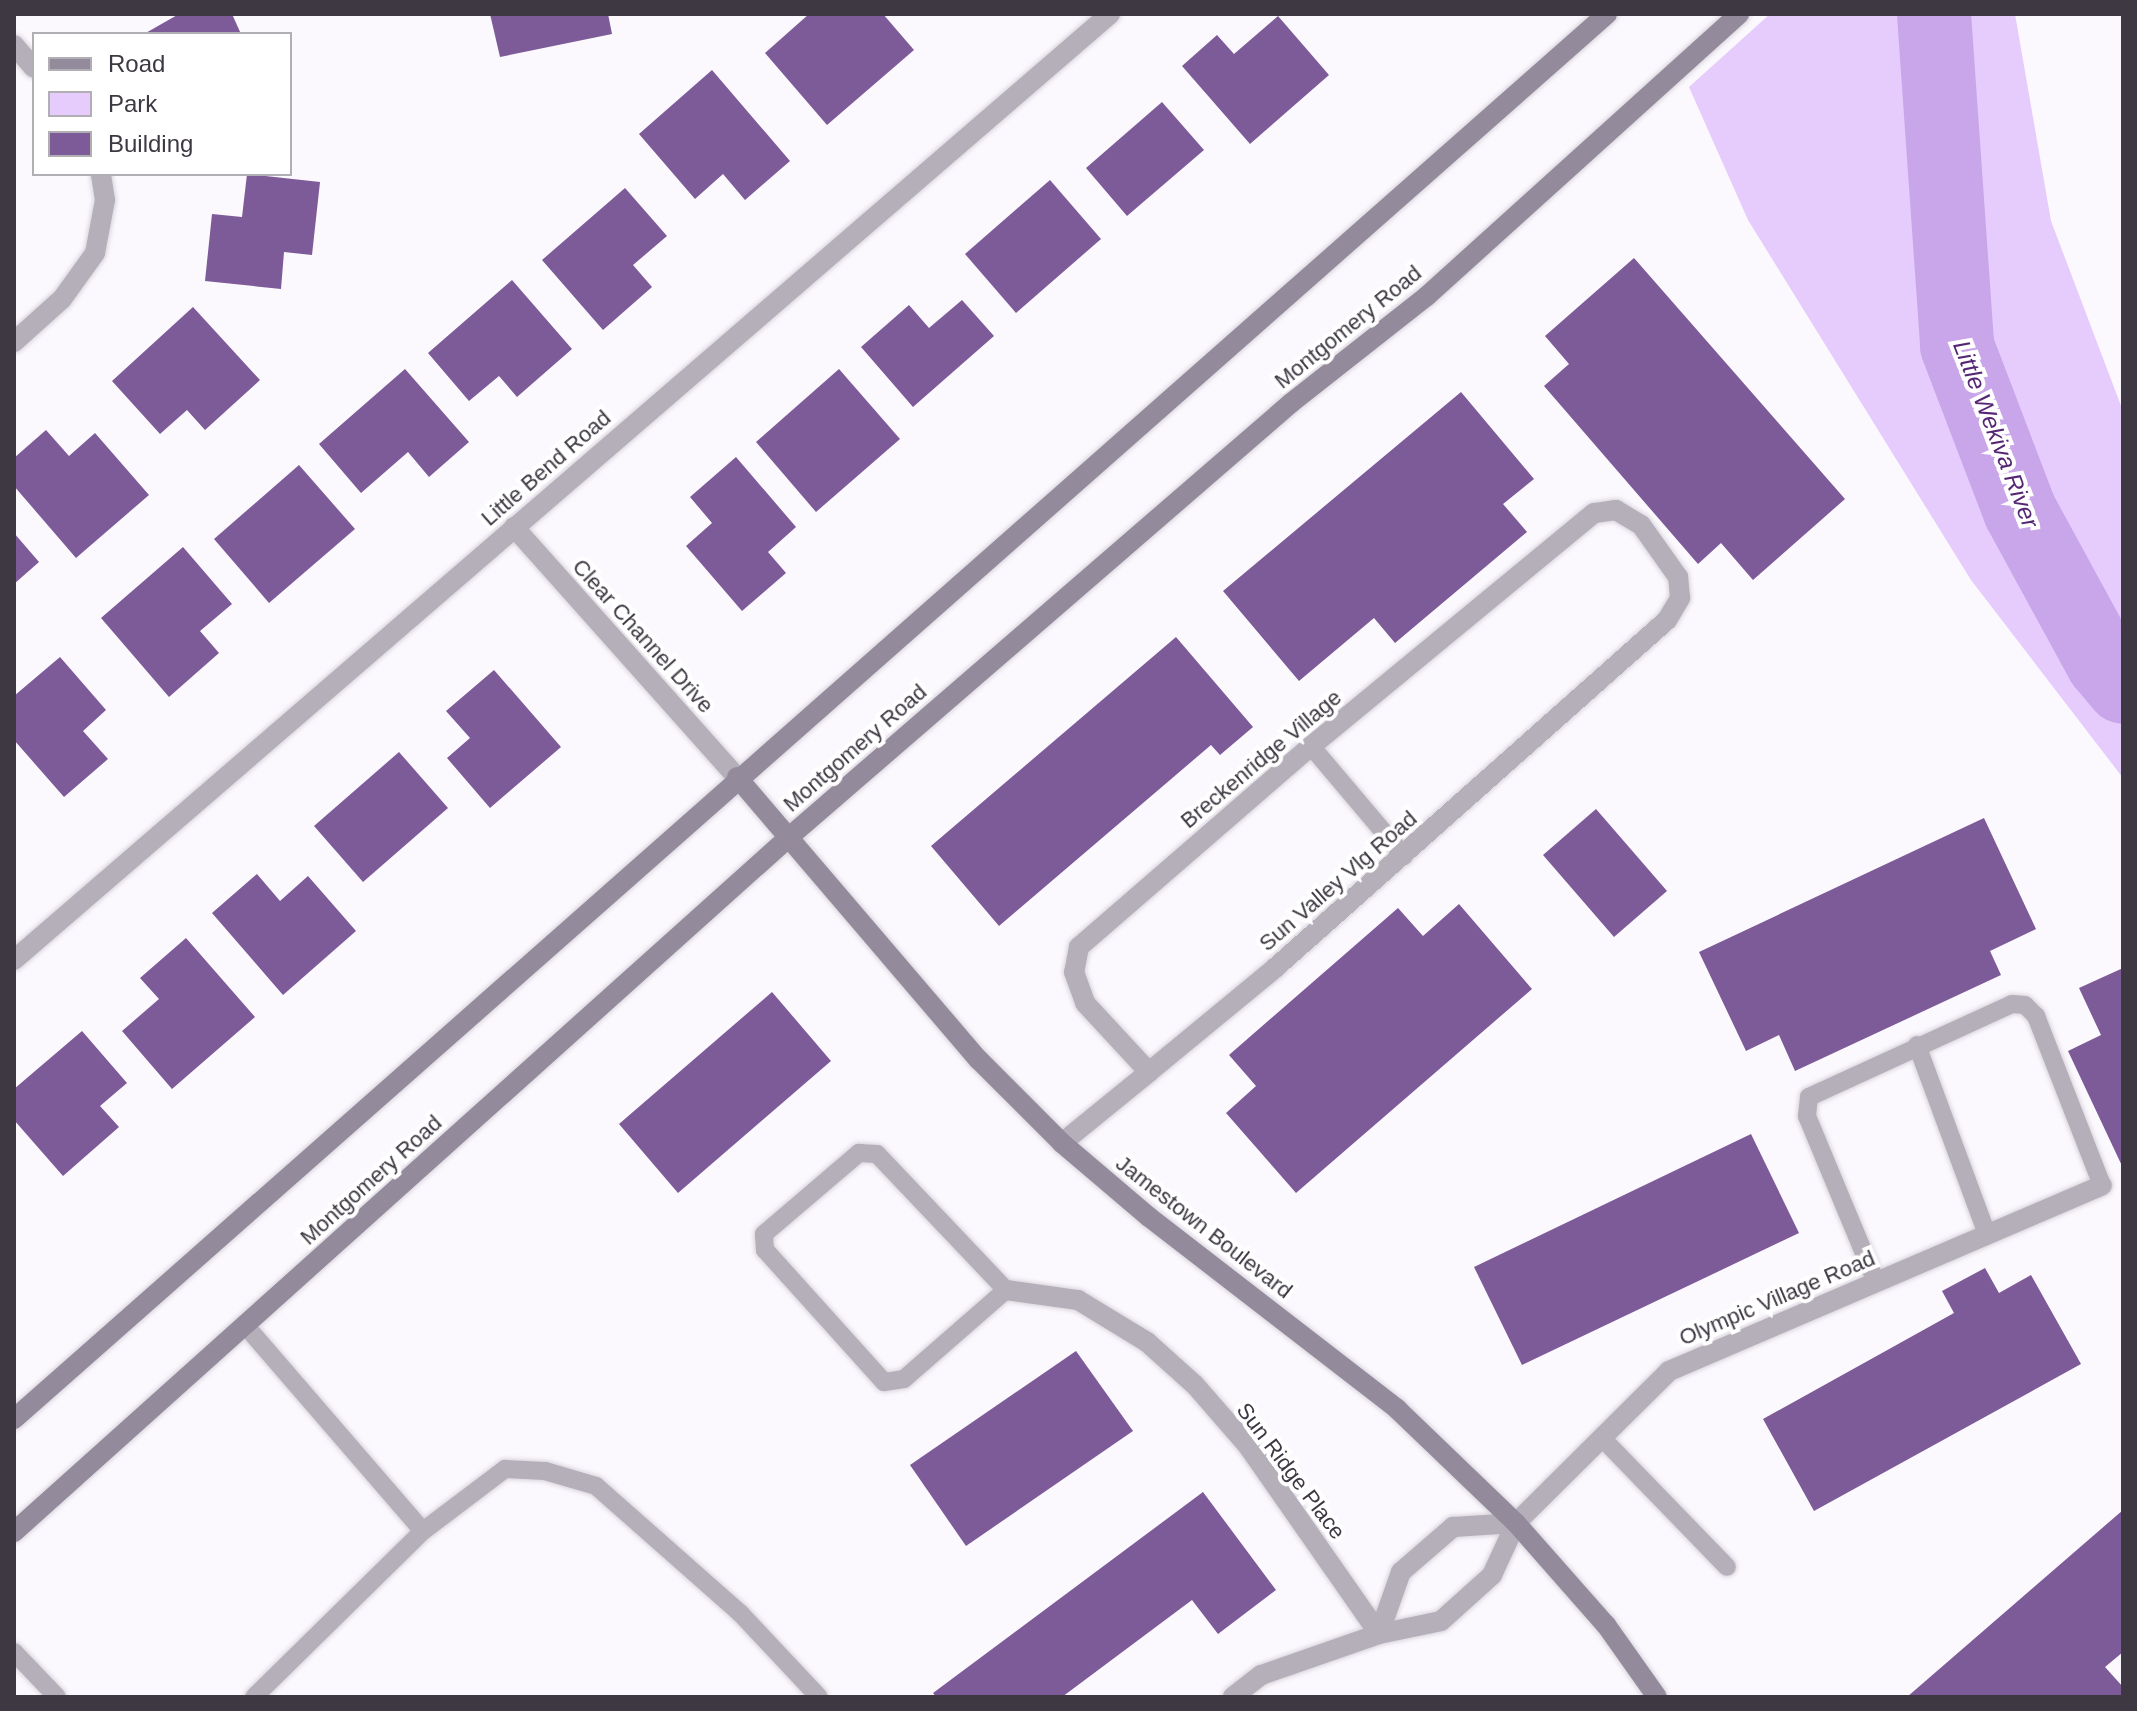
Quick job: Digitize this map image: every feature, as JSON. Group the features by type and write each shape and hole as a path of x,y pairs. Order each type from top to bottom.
{"main road":[{"path":"14,1419 737,777 1607,14"},
{"name":"Montgomery Road","path":"14,1532 788,838 1291,403 1427,296 1739,14"},
{"name":"Jamestown Boulevard","path":"737,777 979,1060 1062,1143 1397,1409 1516,1523 1606,1625 1657,1697"}],"street":[{"name":"Little Bend Road","path":"14,960 1110,14"},
{"path":"14,45 32,66"},
{"path":"14,342 62,299 95,253 105,200 101,176"},
{"name":"Sun Valley Vlg Road","path":"1062,1143 1404,856 1639,648 1680,598 1678,577 1641,525 1616,510 1594,513"},
{"name":"Breckenridge Village","path":"1149,1072 1085,1003 1074,972 1079,947 1311,746 1594,513"},
{"name":"Clear Channel Drive","path":"514,527 737,777"},
{"name":"Olympic Village Road","path":"1516,1523 1669,1371 2102,1185"},
{"name":"Sun Ridge Place","path":"1006,1290 1078,1300 1147,1342 1195,1385 1248,1446 1379,1634"},
{"path":"1233,1697 1261,1675 1379,1634 1441,1621 1492,1575 1516,1523 1453,1527 1401,1572 1379,1634"}],"lane":[{"path":"1311,746 1404,856"},
{"path":"1876,1282 1807,1116 1809,1097 2012,1004 2025,1005 2036,1016 2102,1185"},
{"path":"1917,1045 1987,1234"},
{"path":"859,1153 877,1154 1006,1290 904,1379 884,1382 765,1250 764,1234 859,1153"},
{"path":"245,1325 423,1531"},
{"path":"1603,1439 1727,1567"},
{"path":"254,1697 423,1531 505,1469 545,1471 596,1486 740,1613 819,1697"},
{"path":"14,1652 57,1697"}],"green space":[{"path":"1770,14 2015,14 2051,221 2123,411 2123,778 1971,580 1748,220 1689,87"}],"building":[{"path":"179,14 232,14 240,32 148,32"},
{"path":"490,14 608,14 612,34 500,57"},
{"path":"809,14 883,14 914,50 827,125 765,53"},
{"path":"1278,16 1329,75 1250,144 1182,66 1217,35 1234,54"},
{"path":"712,70 790,161 745,200 723,174 695,199 639,134"},
{"path":"1162,102 1204,150 1127,216 1086,168"},
{"path":"247,176 320,182 312,255 284,252 281,289 205,281 212,214 242,217"},
{"path":"1050,180 1101,239 1016,313 965,254"},
{"path":"625,188 667,236 633,265 652,287 603,330 542,260"},
{"path":"1634,258 1845,499 1753,580 1721,543 1698,564 1544,386 1569,364 1545,336"},
{"path":"512,280 572,349 517,397 499,376 469,401 428,353"},
{"path":"962,300 994,336 913,407 861,347 909,305 929,328"},
{"path":"193,307 260,380 205,430 187,410 160,434 112,381"},
{"path":"405,369 469,442 429,477 408,452 361,493 319,444"},
{"path":"839,369 900,439 816,512 756,442"},
{"path":"1461,392 1534,479 1503,504 1527,532 1395,643 1374,618 1299,681 1223,591"},
{"path":"46,430 69,456 95,433 149,495 76,558 14,486 14,458"},
{"path":"736,457 796,527 768,552 786,573 742,611 686,546 712,523 690,497"},
{"path":"299,465 355,529 269,603 214,539"},
{"path":"14,533 39,562 14,584"},
{"path":"183,547 232,604 200,631 219,653 169,697 101,618"},
{"path":"1176,637 1253,727 1220,755 1211,745 999,926 931,846"},
{"path":"60,657 106,710 83,731 108,759 64,797 14,740 14,696"},
{"path":"494,670 561,747 490,808 447,758 470,738 446,711"},
{"path":"399,752 448,808 363,882 314,826"},
{"path":"1596,809 1667,891 1614,937 1543,855"},
{"path":"1984,818 2036,929 1990,951 2001,975 1795,1071 1779,1035 1746,1051 1699,952"},
{"path":"257,874 280,901 308,876 356,931 283,995 212,913"},
{"path":"1459,904 1532,989 1296,1193 1226,1113 1256,1086 1229,1055 1398,908 1423,936"},
{"path":"186,938 255,1017 172,1089 122,1031 159,999 140,978"},
{"path":"2123,968 2123,1168 2068,1051 2101,1035 2079,988"},
{"path":"772,992 831,1061 678,1193 619,1124"},
{"path":"82,1031 127,1083 100,1106 119,1127 63,1176 14,1120 14,1089"},
{"path":"1751,1134 1799,1233 1522,1365 1474,1267"},
{"path":"1985,1268 1999,1293 2031,1275 2081,1364 1814,1511 1763,1419 1954,1313 1942,1291"},
{"path":"1076,1351 1133,1431 966,1546 910,1465"},
{"path":"1203,1492 1276,1590 1218,1634 1192,1600 1062,1697 936,1697 933,1693"},
{"path":"2123,1510 2123,1652 2105,1667 2123,1687 2123,1697 1907,1697"}],"waterway":[{"name":"Little Wekiva River","path":"1934,14 1957,346 2020,511 2103,663 2123,687"}]}
